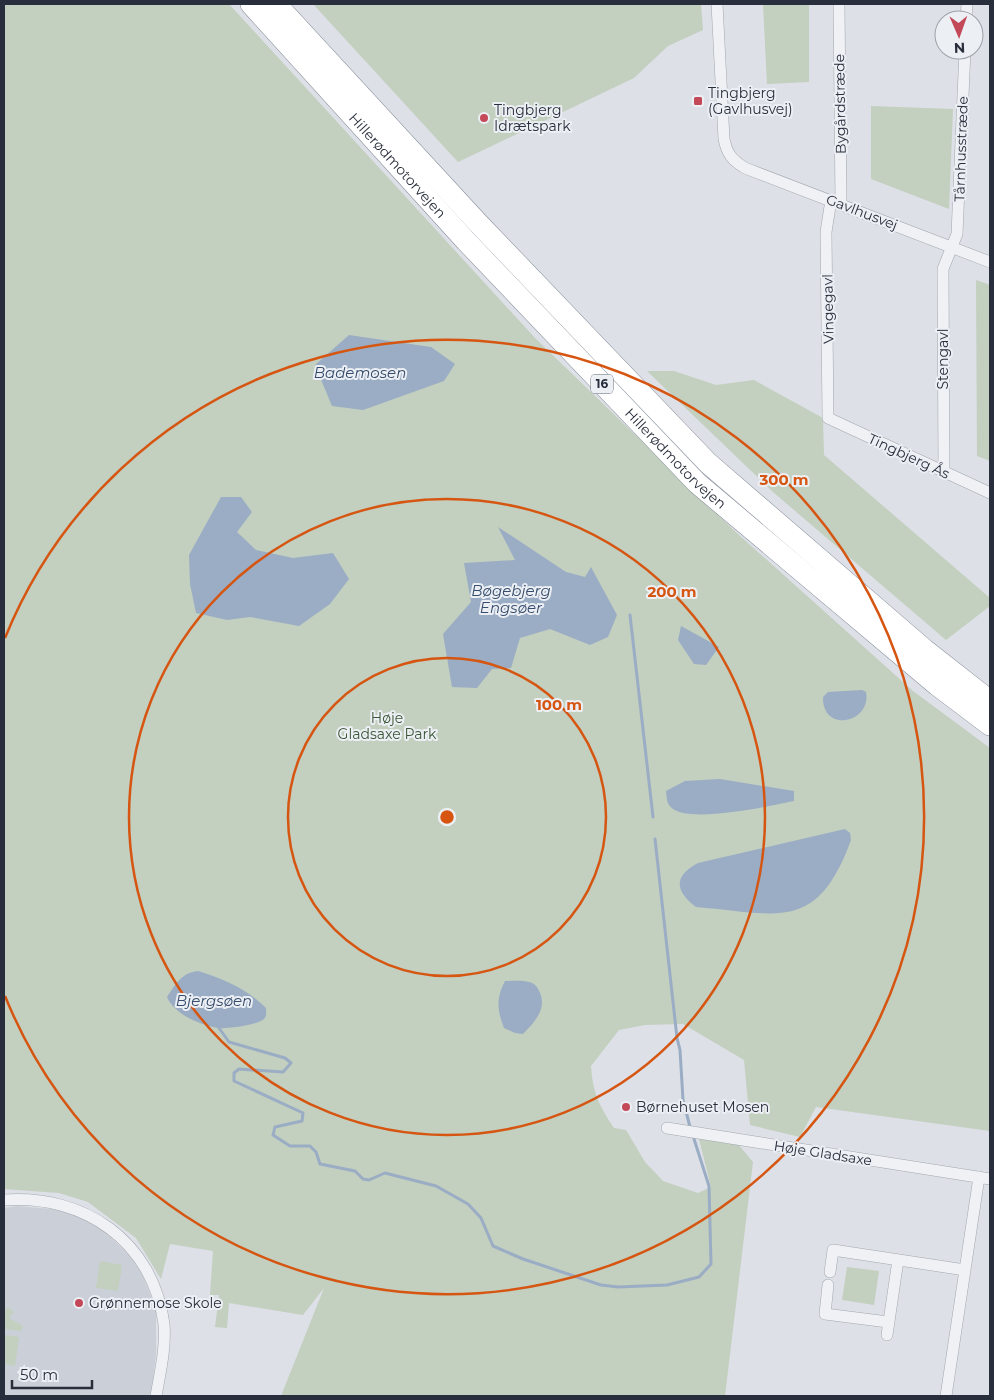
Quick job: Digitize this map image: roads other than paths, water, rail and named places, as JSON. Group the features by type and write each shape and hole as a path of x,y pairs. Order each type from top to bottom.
{"highway":[{"name":"Hillerødmotorvejen","path":"251,4 466,241 697,483 937,685 990,725"},
{"name":"Hillerødmotorvejen","path":"276,4 478,223 708,463 926,650 990,701"}],"street":[{"name":"Gavlhusvej","path":"717,4 724,139 727,152 734,161 745,168 990,262"},
{"name":"Bygårdstræde","path":"836,202 839,4"},
{"name":"Tårnhusstræde","path":"952,246 957,234 965,60"},
{"name":"Vingegavl","path":"828,418 826,232 836,202"},
{"name":"Stengavl","path":"944,472 943,270 952,246"},
{"name":"Tingbjerg Ås","path":"828,418 990,493"},
{"name":"Høje Gladsaxe","path":"666,1128 984,1178 965,1270 946,1396"},
{"path":"4,1200 25,1198 52,1202 89,1214 109,1227 131,1248 146,1272 158,1298 164,1325 163,1353 156,1396"},
{"path":"830,1272 833,1250 965,1270"},
{"path":"887,1335 898,1260"},
{"path":"828,1286 824,1314 888,1322"}],"water":[{"name":"Bademosen","path":"349,335 431,347 455,364 444,381 363,410 332,406 315,365"},
{"path":"221,497 241,497 252,512 237,532 256,550 293,558 333,553 349,579 330,604 299,626 250,617 227,620 196,613 190,584 189,555"},
{"name":"Bøgebjerg Engsøer","path":"498,527 566,572 585,577 591,567 617,615 608,637 590,645 550,629 520,638 511,668 492,669 477,688 452,687 443,634 471,602 464,563 515,560"},
{"path":"681,626 719,647 706,665 694,664 678,640"},
{"path":"862,690 866,692 866,703 862,711 855,717 838,720 830,716 825,709 823,697 828,692"},
{"path":"720,779 794,791 794,801 713,814 683,813 673,809 668,803 666,791 685,781"},
{"path":"845,829 850,833 851,840 838,870 824,891 809,904 792,911 750,913 696,907 684,895 681,889 681,878 684,873 698,863"},
{"name":"Bjergsøen","path":"198,971 226,981 251,995 266,1008 265,1018 249,1025 218,1028 188,1018 175,1009 167,997 183,977"},
{"path":"505,981 526,981 536,986 540,993 542,999 541,1010 523,1034 504,1028 499,1010 499,999"}],"waterway":[{"path":"630,615 653,817"},
{"path":"655,839 677,1038 680,1050 683,1100 690,1127"},
{"path":"219,1028 229,1042 285,1058 291,1063 283,1072 239,1069 234,1073 234,1081 303,1113 302,1121 275,1127 273,1135 290,1146 310,1146 316,1152 320,1164 355,1171 363,1179 369,1180 385,1173 436,1186 468,1204 481,1218 493,1246 523,1259 601,1285 618,1287 667,1285 699,1277 711,1264 709,1186 694,1139"}],"place":[{"name":"Tingbjerg (Gavlhusvej)","path":"698,101"},
{"name":"Tingbjerg Idrætspark","path":"484,118"},
{"name":"Børnehuset Mosen","path":"626,1107"},
{"name":"Grønnemose Skole","path":"79,1303"}],"park label":[{"name":"Høje Gladsaxe Park","path":"387,726"}]}
